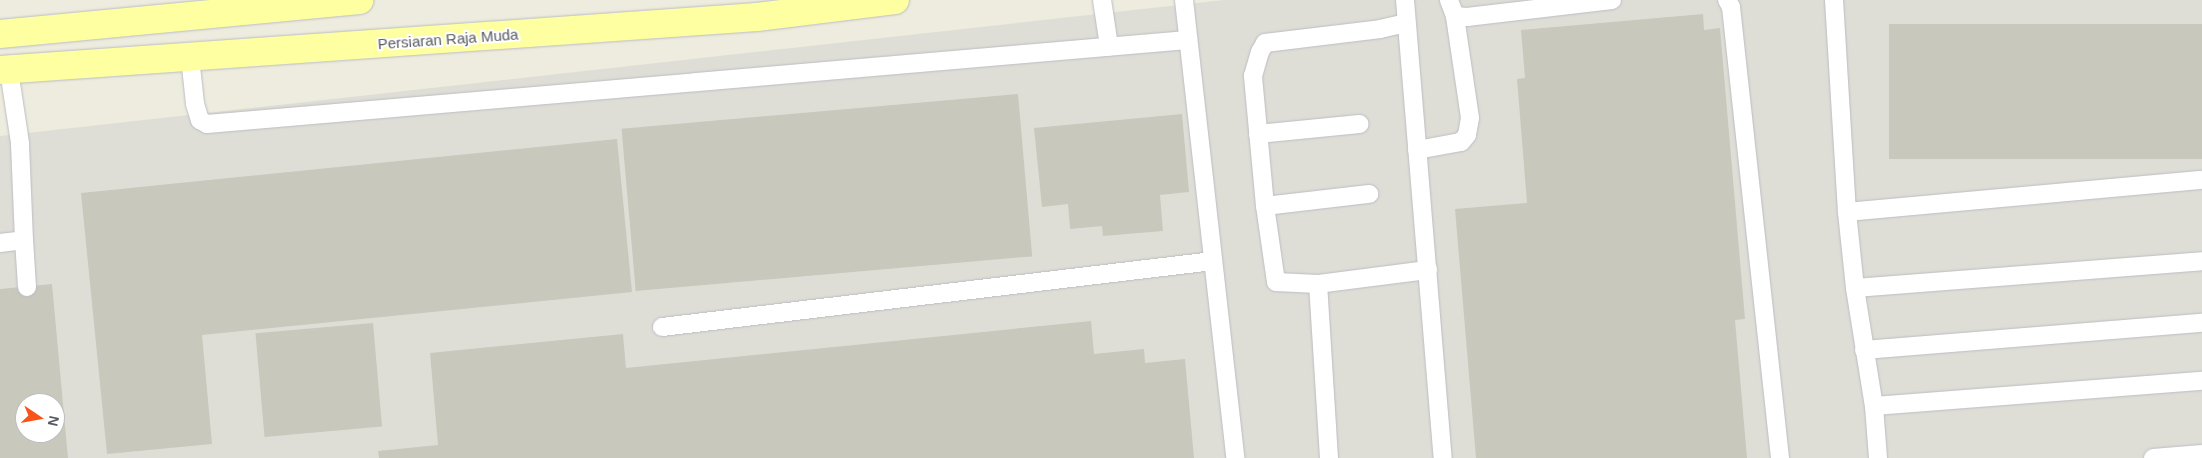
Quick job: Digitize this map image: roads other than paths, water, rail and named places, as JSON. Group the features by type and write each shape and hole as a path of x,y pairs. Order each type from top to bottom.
{"main road":[{"path":"0,34 359,0"},
{"name":"Persiaran Raja Muda","path":"4,70 757,17 895,0"}],"lane":[{"path":"1102,0 1109,46"},
{"path":"1184,0 1235,458"},
{"path":"1405,0 1443,458"},
{"path":"1452,8 1467,18 1612,0"},
{"path":"1727,0 1731,7 1780,458"},
{"path":"1834,0 1847,212 1864,350 1874,406 1878,458"},
{"path":"1417,150 1461,142 1467,135 1470,118 1452,8"},
{"path":"1406,23 1380,29 1265,43 1260,52 1253,76 1258,134 1265,206 1276,282 1318,284 1428,270"},
{"path":"190,57 195,104 200,120 207,124 1188,40"},
{"path":"4,70 20,143 27,287"},
{"path":"1258,134 1360,124"},
{"path":"1847,212 2202,180"},
{"path":"1265,206 1369,194"},
{"path":"0,244 24,240"},
{"path":"662,327 1213,261"},
{"path":"1856,288 2202,262"},
{"path":"1318,284 1329,458"},
{"path":"1864,350 2202,323"},
{"path":"1874,406 2202,381"},
{"path":"2152,458 2202,454"}]}
